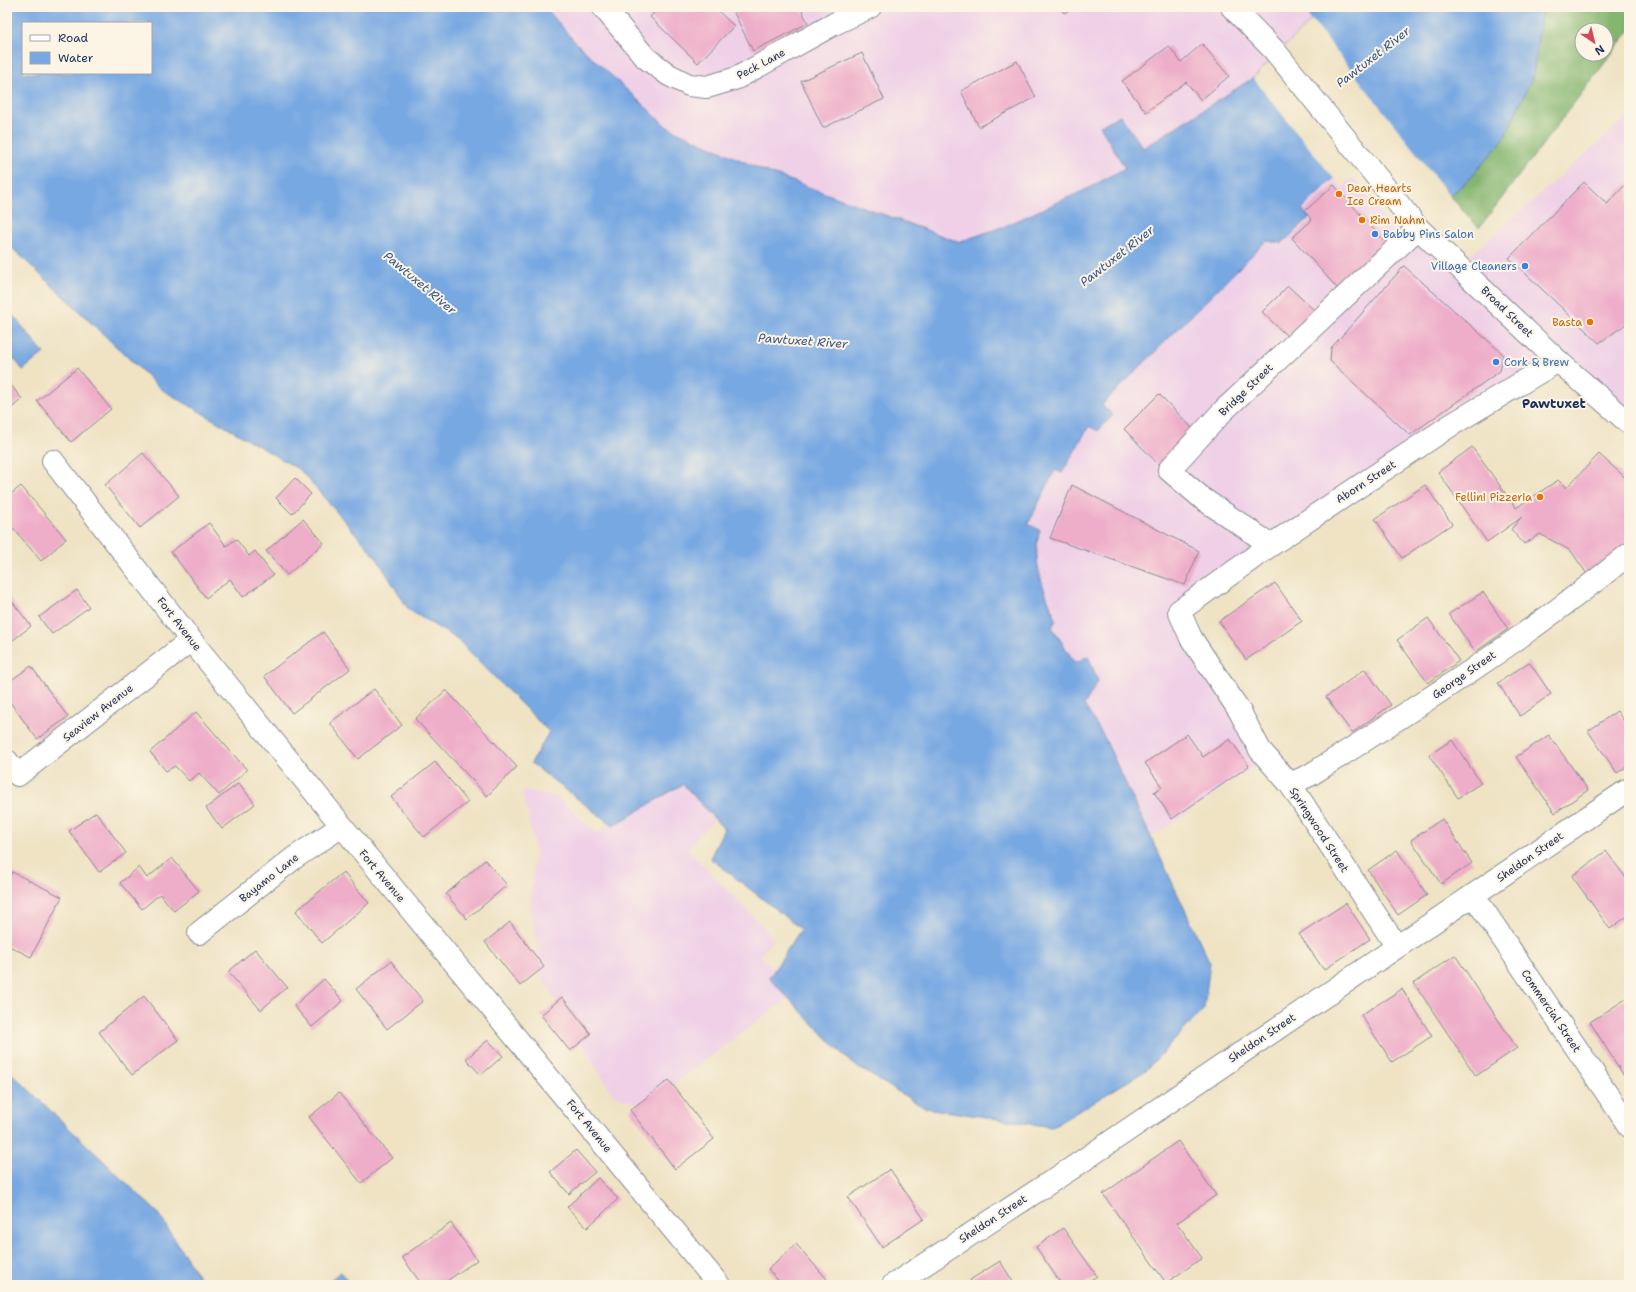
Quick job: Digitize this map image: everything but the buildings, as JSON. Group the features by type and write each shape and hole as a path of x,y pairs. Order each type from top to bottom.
{"street":[{"name":"Peck Lane","path":"603,7 646,58 669,75 689,84 707,87 737,78 834,24 870,7"},
{"path":"1232,7 1276,52"},
{"path":"1251,7 1276,52"},
{"name":"Broad Street","path":"1276,52 1416,225 1558,361 1629,423"},
{"name":"Bridge Street","path":"1271,544 1203,500 1169,470 1223,411 1416,225"},
{"name":"Aborn Street","path":"1179,611 1271,544 1451,425 1558,361"},
{"name":"Fort Avenue","path":"53,461 191,640 719,1285"},
{"name":"George Street","path":"1290,784 1310,775 1440,692 1544,620 1629,554"},
{"name":"Springwood Street","path":"1179,611 1191,638 1239,710 1260,750 1290,784 1396,947"},
{"name":"Seaview Avenue","path":"7,761 18,775 191,640"},
{"name":"Sheldon Street","path":"893,1285 1072,1168 1260,1038 1474,896 1629,789"},
{"name":"Bayamo Lane","path":"199,933 294,858 342,826"},
{"name":"Commercial Street","path":"1474,896 1629,1126"}],"shaded area":[{"path":"545,7 1307,7 1312,20 1253,78 1143,149 1120,115 1100,126 1125,168 1087,189 1005,226 959,242 767,172 667,127 575,42"},
{"path":"1629,115 1629,426 1550,368 1183,617 1266,758 1152,837 1103,735 1084,705 1098,681 1088,657 1075,663 1052,627 1056,620 1038,574 1036,544 1040,530 1028,525 1055,470 1062,473 1089,426 1112,415 1102,405 1266,240 1282,243 1309,218 1302,209 1334,178 1342,188 1353,177 1392,227 1460,265"},
{"path":"679,775 715,818 687,849 775,939 760,954 794,994 644,1106 613,1095 542,978 530,909 535,849 522,790 556,796 597,833"}],"green space":[{"path":"1542,7 1629,7 1629,31 1614,51 1614,22 1574,22 1574,62 1605,62 1479,228 1450,196 1470,178 1503,140 1533,75"}],"water":[{"name":"Pawtuxet River","path":"7,7 545,7 575,42 667,127 767,172 959,242 1005,226 1087,189 1125,168 1100,126 1120,115 1143,148 1253,78 1311,21 1307,7 1542,7 1533,75 1503,140 1470,178 1450,196 1411,147 1334,178 1302,209 1309,218 1282,243 1266,241 1102,405 1113,415 1098,431 1089,426 1062,473 1055,470 1028,524 1040,530 1037,542 1038,565 1043,587 1056,620 1052,627 1075,663 1088,656 1098,681 1084,705 1103,735 1210,963 1204,1009 1145,1071 1052,1127 925,1108 851,1063 769,978 801,929 710,858 724,829 683,784 613,826 531,763 549,732 457,639 409,610 376,557 300,470 161,389 7,243"},
{"path":"11,313 44,353 23,370 7,350 7,316"},
{"path":"7,1069 157,1212 204,1285 7,1285"},
{"path":"341,1272 351,1285 323,1285"}],"pier":[{"path":"1312,20 1450,196 1449,197 1411,149 1335,180 1253,78"}],"place":[{"name":"Dear Hearts Ice Cream","path":"1339,194"},
{"name":"Rim Nahm","path":"1362,220"},
{"name":"Babby Pins Salon","path":"1375,234"},
{"name":"Village Cleaners","path":"1525,266"},
{"name":"Basta","path":"1590,322"},
{"name":"Cork & Brew","path":"1496,362"},
{"name":"Fellini Pizzeria","path":"1540,497"}],"district":[{"name":"Pawtuxet","path":"1554,403"}]}
